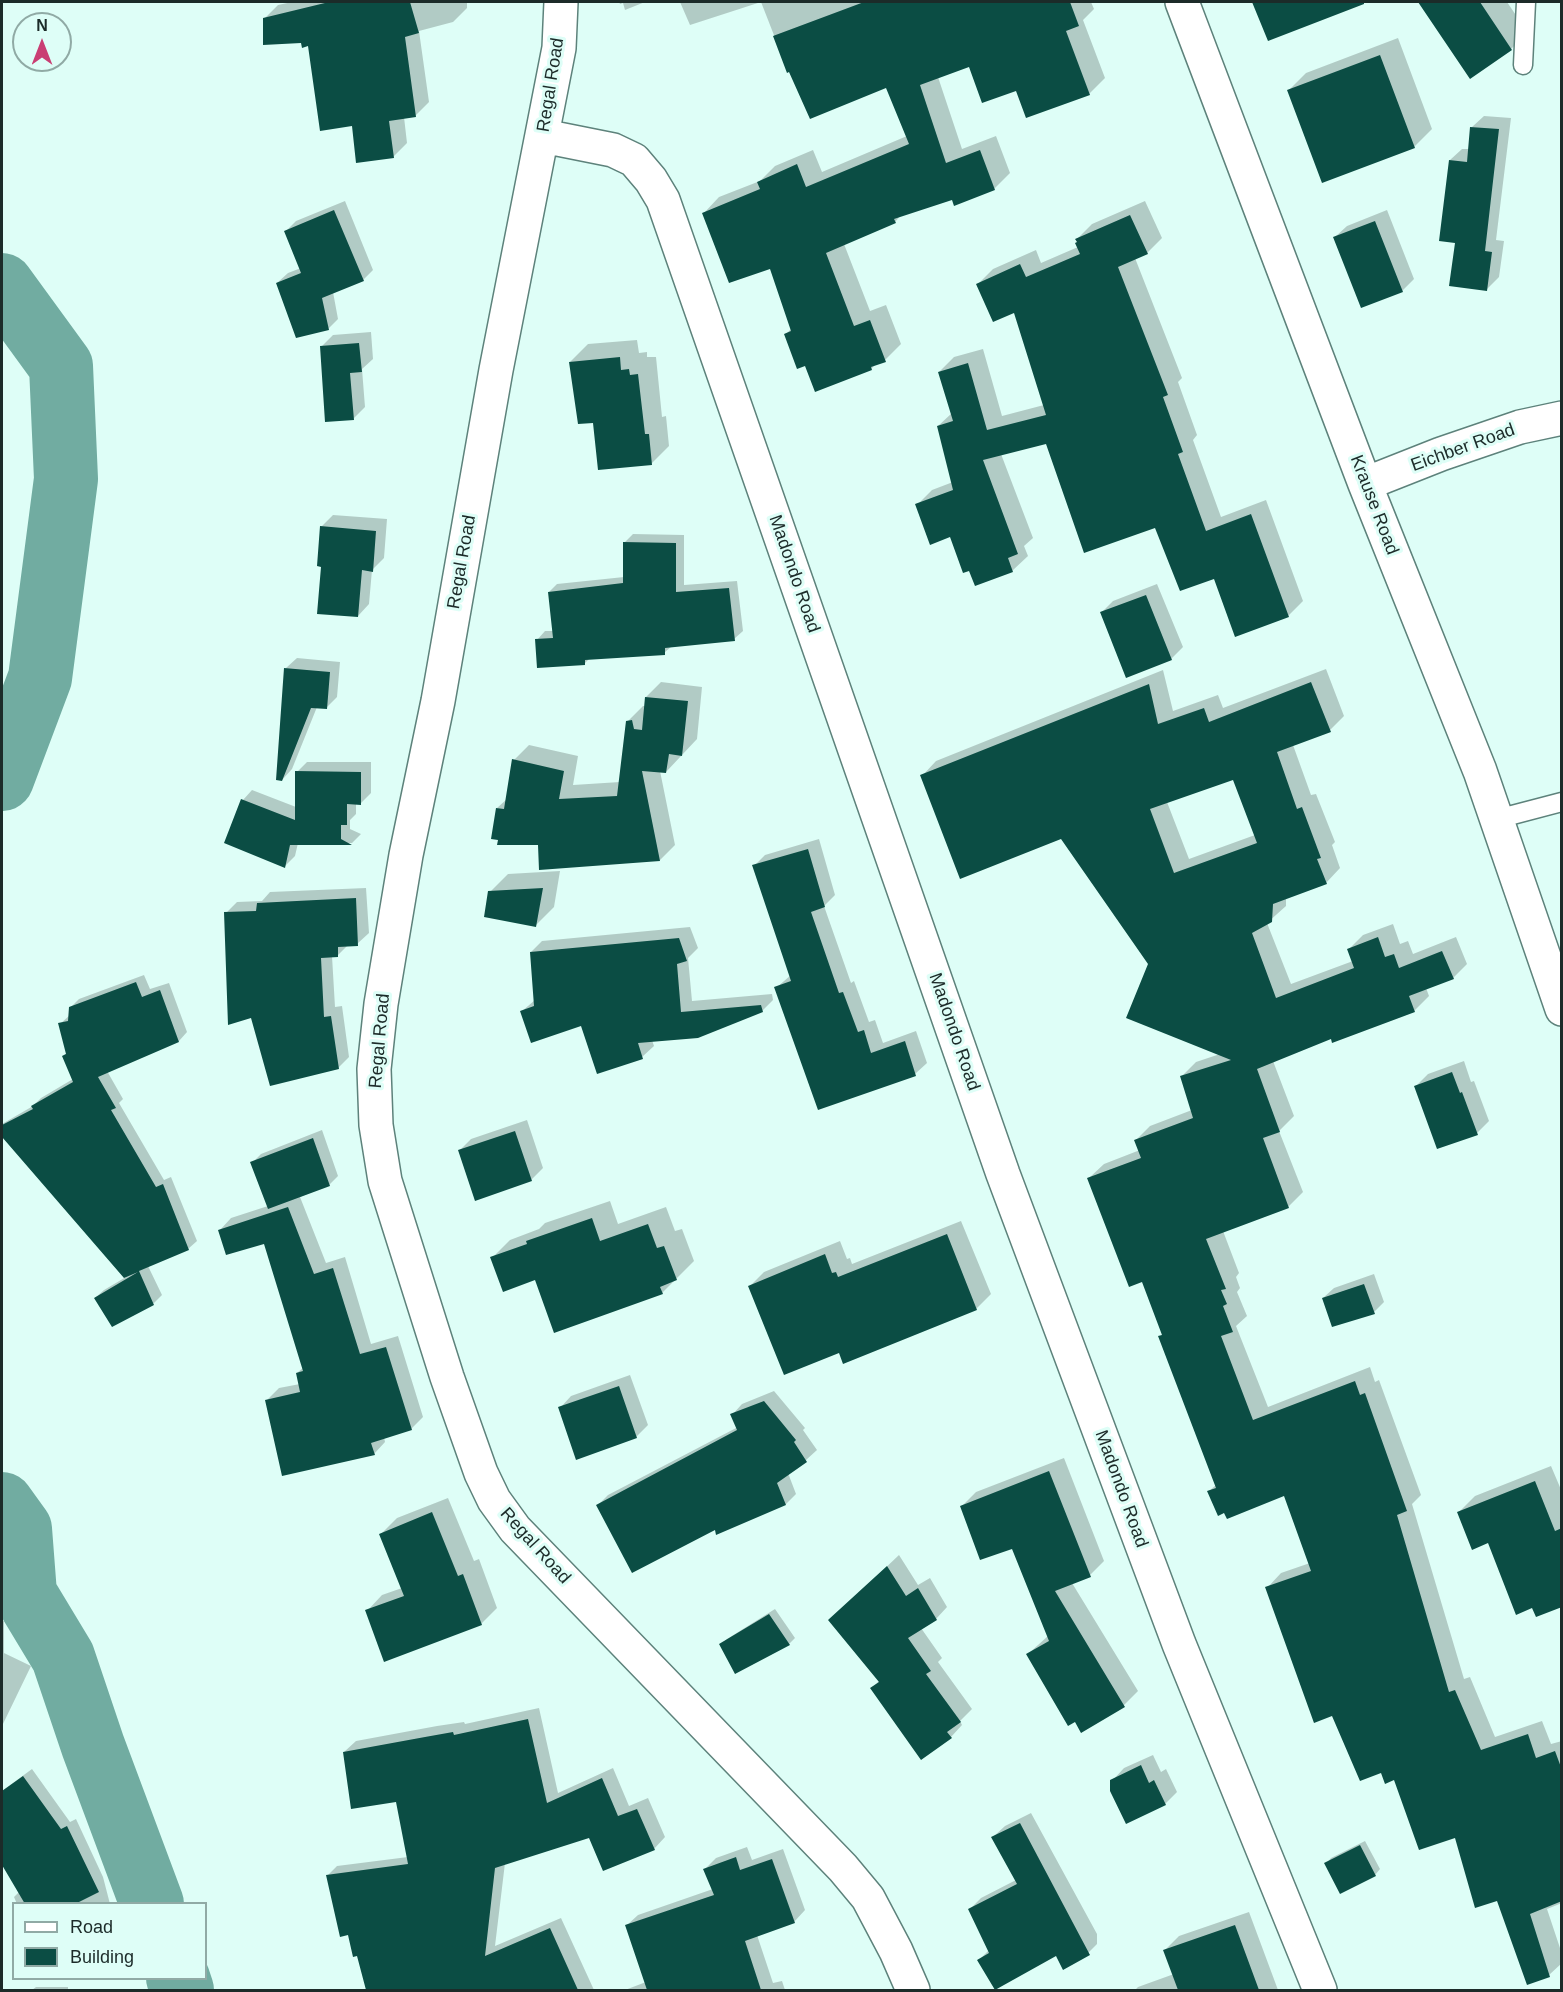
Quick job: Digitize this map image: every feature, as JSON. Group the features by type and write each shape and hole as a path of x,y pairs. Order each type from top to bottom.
{"street":[{"name":"Regal Road","path":"561,2 559,48 495,370 438,701 406,855 381,1004 374,1069 376,1125 385,1181 447,1377 481,1473 495,1500 515,1529 843,1868 868,1898 896,1951 913,1990"},
{"name":"Krause Road","path":"1182,2 1365,484 1476,760 1562,1009"},
{"name":"Madondo Road","path":"543,136 613,150 634,160 651,180 663,201 1004,1174 1179,1644 1320,1990"},
{"name":"Eichber Road","path":"1365,484 1520,427 1562,418"}],"lane":[{"path":"1523,65 1526,2"},
{"path":"1497,819 1562,802"}],"building":[{"path":"329,2 410,2 419,33 405,37 416,117 389,121 394,158 356,163 352,126 320,131 308,46 302,48 301,43 263,45 263,18"},
{"path":"864,2 1070,2 1079,26 1066,31 1090,95 1026,118 1016,91 982,103 969,67 920,85 946,163 980,150 995,190 954,206 952,200 894,219 896,223 826,253 854,326 870,320 886,362 871,367 872,370 815,392 805,366 797,369 784,334 791,331 770,269 729,283 702,213 760,189 757,182 797,164 806,187 909,144 886,88 810,119 789,72 787,73 773,36"},
{"path":"1252,2 1364,2 1364,4 1268,41"},
{"path":"1418,2 1480,2 1512,50 1470,79"},
{"path":"1380,55 1415,148 1322,183 1287,90"},
{"path":"1470,127 1499,129 1485,251 1492,252 1487,291 1449,286 1455,243 1439,241 1449,160 1467,162"},
{"path":"334,210 364,281 322,298 329,330 296,338 276,283 301,273 284,231"},
{"path":"1130,215 1148,254 1118,267 1168,395 1163,397 1183,452 1178,454 1206,531 1251,514 1289,617 1235,637 1214,579 1180,591 1155,528 1084,553 1046,444 983,460 1018,554 1008,558 1013,572 975,586 969,571 963,573 950,537 930,545 915,504 953,490 937,426 953,421 938,372 968,363 987,430 1046,415 1014,313 993,322 976,284 1020,264 1026,277 1080,254 1075,239"},
{"path":"1375,221 1403,292 1361,308 1333,237"},
{"path":"359,343 362,372 350,373 354,420 325,422 320,346"},
{"path":"620,357 621,370 629,369 630,375 638,374 645,434 649,434 652,465 598,470 593,423 578,424 569,362"},
{"path":"320,526 376,531 373,572 362,570 358,617 317,614 321,567 317,566"},
{"path":"623,542 676,543 676,592 729,588 735,641 665,648 665,655 585,660 585,665 537,668 535,639 553,638 548,592 623,583"},
{"path":"1146,595 1172,660 1126,678 1100,612"},
{"path":"284,668 330,672 327,709 311,708 282,781 276,780"},
{"path":"1311,682 1331,732 1277,752 1297,809 1302,807 1321,858 1317,859 1327,884 1273,904 1272,922 1252,933 1276,998 1354,968 1347,949 1378,937 1385,957 1394,954 1399,968 1442,951 1454,979 1409,996 1415,1012 1332,1043 1331,1039 1257,1069 1280,1132 1263,1138 1289,1208 1206,1239 1226,1289 1221,1290 1227,1304 1223,1306 1233,1332 1221,1336 1253,1420 1355,1381 1360,1395 1365,1393 1407,1511 1397,1515 1449,1692 1455,1690 1481,1750 1528,1734 1536,1758 1555,1751 1562,1770 1562,1901 1530,1914 1550,1977 1527,1985 1497,1901 1475,1908 1455,1838 1419,1850 1394,1780 1385,1784 1381,1773 1360,1781 1332,1716 1314,1723 1265,1587 1311,1571 1284,1496 1227,1519 1224,1513 1218,1516 1207,1491 1216,1488 1158,1336 1162,1335 1142,1282 1129,1287 1087,1178 1141,1158 1134,1140 1193,1118 1180,1076 1231,1060 1126,1018 1148,964 1061,839 960,879 920,775 1149,684 1158,724 1204,708 1209,722","holes":["1233,780 1257,843 1174,873 1150,809"]},
{"path":"645,697 688,701 682,756 669,754 666,773 642,771 660,861 539,870 538,845 497,845 498,840 491,839 496,808 504,809 512,759 564,771 559,799 617,796 626,721 632,720 634,729 642,730"},
{"path":"295,771 361,772 361,805 347,804 347,825 341,825 341,839 352,845 290,845 285,868 224,843 241,799 295,820"},
{"path":"808,849 825,907 811,912 839,993 843,992 858,1032 864,1030 871,1053 905,1041 916,1076 818,1110 774,987 791,981 752,865"},
{"path":"543,888 536,927 484,917 488,891"},
{"path":"356,898 358,946 338,947 338,957 321,958 324,1017 331,1016 339,1069 270,1086 251,1018 228,1025 224,912 256,911 257,903"},
{"path":"679,938 687,961 677,964 681,1012 761,1005 763,1012 698,1038 638,1043 643,1059 597,1074 581,1026 531,1043 520,1011 534,1006 530,952"},
{"path":"136,982 142,997 160,990 179,1042 98,1077 116,1108 111,1110 156,1187 163,1184 189,1250 139,1271 154,1305 112,1327 94,1298 138,1272 124,1278 2,1137 2,1125 33,1109 31,1106 73,1082 62,1056 66,1054 58,1023 68,1021 69,1007"},
{"path":"1452,1072 1478,1135 1437,1149 1414,1086"},
{"path":"515,1131 532,1181 475,1201 458,1150"},
{"path":"313,1138 330,1186 268,1209 250,1162"},
{"path":"288,1207 314,1274 333,1268 360,1354 386,1347 412,1430 371,1443 375,1455 282,1476 265,1400 300,1392 296,1373 303,1371 264,1244 226,1255 218,1230"},
{"path":"592,1218 600,1241 648,1224 657,1248 664,1246 677,1280 660,1287 663,1294 554,1333 535,1280 503,1292 490,1257 527,1244 526,1241"},
{"path":"947,1234 977,1310 843,1364 839,1353 784,1375 748,1286 825,1254 832,1273 836,1272 838,1277"},
{"path":"1364,1284 1375,1314 1332,1327 1322,1298"},
{"path":"619,1386 637,1438 576,1460 558,1407"},
{"path":"764,1401 796,1440 794,1442 807,1462 777,1483 786,1505 716,1535 715,1530 632,1573 596,1505 737,1430 730,1414"},
{"path":"1049,1471 1091,1577 1055,1591 1125,1707 1081,1733 1075,1722 1068,1726 1026,1654 1049,1641 1012,1549 980,1560 960,1506"},
{"path":"1535,1481 1555,1531 1562,1528 1562,1607 1536,1617 1532,1608 1516,1615 1488,1543 1472,1550 1457,1512"},
{"path":"432,1512 458,1576 463,1574 482,1625 384,1662 365,1610 404,1596 379,1534"},
{"path":"887,1566 906,1596 918,1588 937,1620 908,1638 931,1671 926,1674 961,1722 947,1732 952,1738 921,1760 870,1688 879,1682 828,1620"},
{"path":"769,1614 790,1645 735,1674 719,1644"},
{"path":"528,1719 547,1803 602,1778 618,1816 637,1809 655,1850 603,1871 589,1838 495,1868 485,1956 550,1928 578,1990 366,1990 357,1956 353,1957 348,1935 340,1937 326,1875 408,1864 396,1802 351,1809 343,1752 453,1732 454,1735"},
{"path":"1141,1765 1149,1783 1154,1780 1166,1805 1126,1824 1110,1791 1110,1780"},
{"path":"23,1776 61,1829 67,1826 99,1892 79,1902 24,1902 2,1865 2,1791"},
{"path":"1020,1823 1090,1955 1063,1970 1056,1956 995,1990 977,1960 989,1953 968,1909 1017,1884 991,1837"},
{"path":"1360,1845 1376,1876 1340,1894 1324,1863"},
{"path":"736,1857 740,1870 772,1859 795,1923 745,1941 761,1990 647,1990 625,1925 714,1895 703,1869"},
{"path":"1235,1925 1259,1990 1178,1990 1163,1950"}],"waterway":[{"path":"2,285 61,366 66,479 40,678 2,779"},
{"path":"2,1504 20,1529 25,1594 63,1657 93,1746 151,1902"},
{"path":"179,1980 182,1990"}]}
